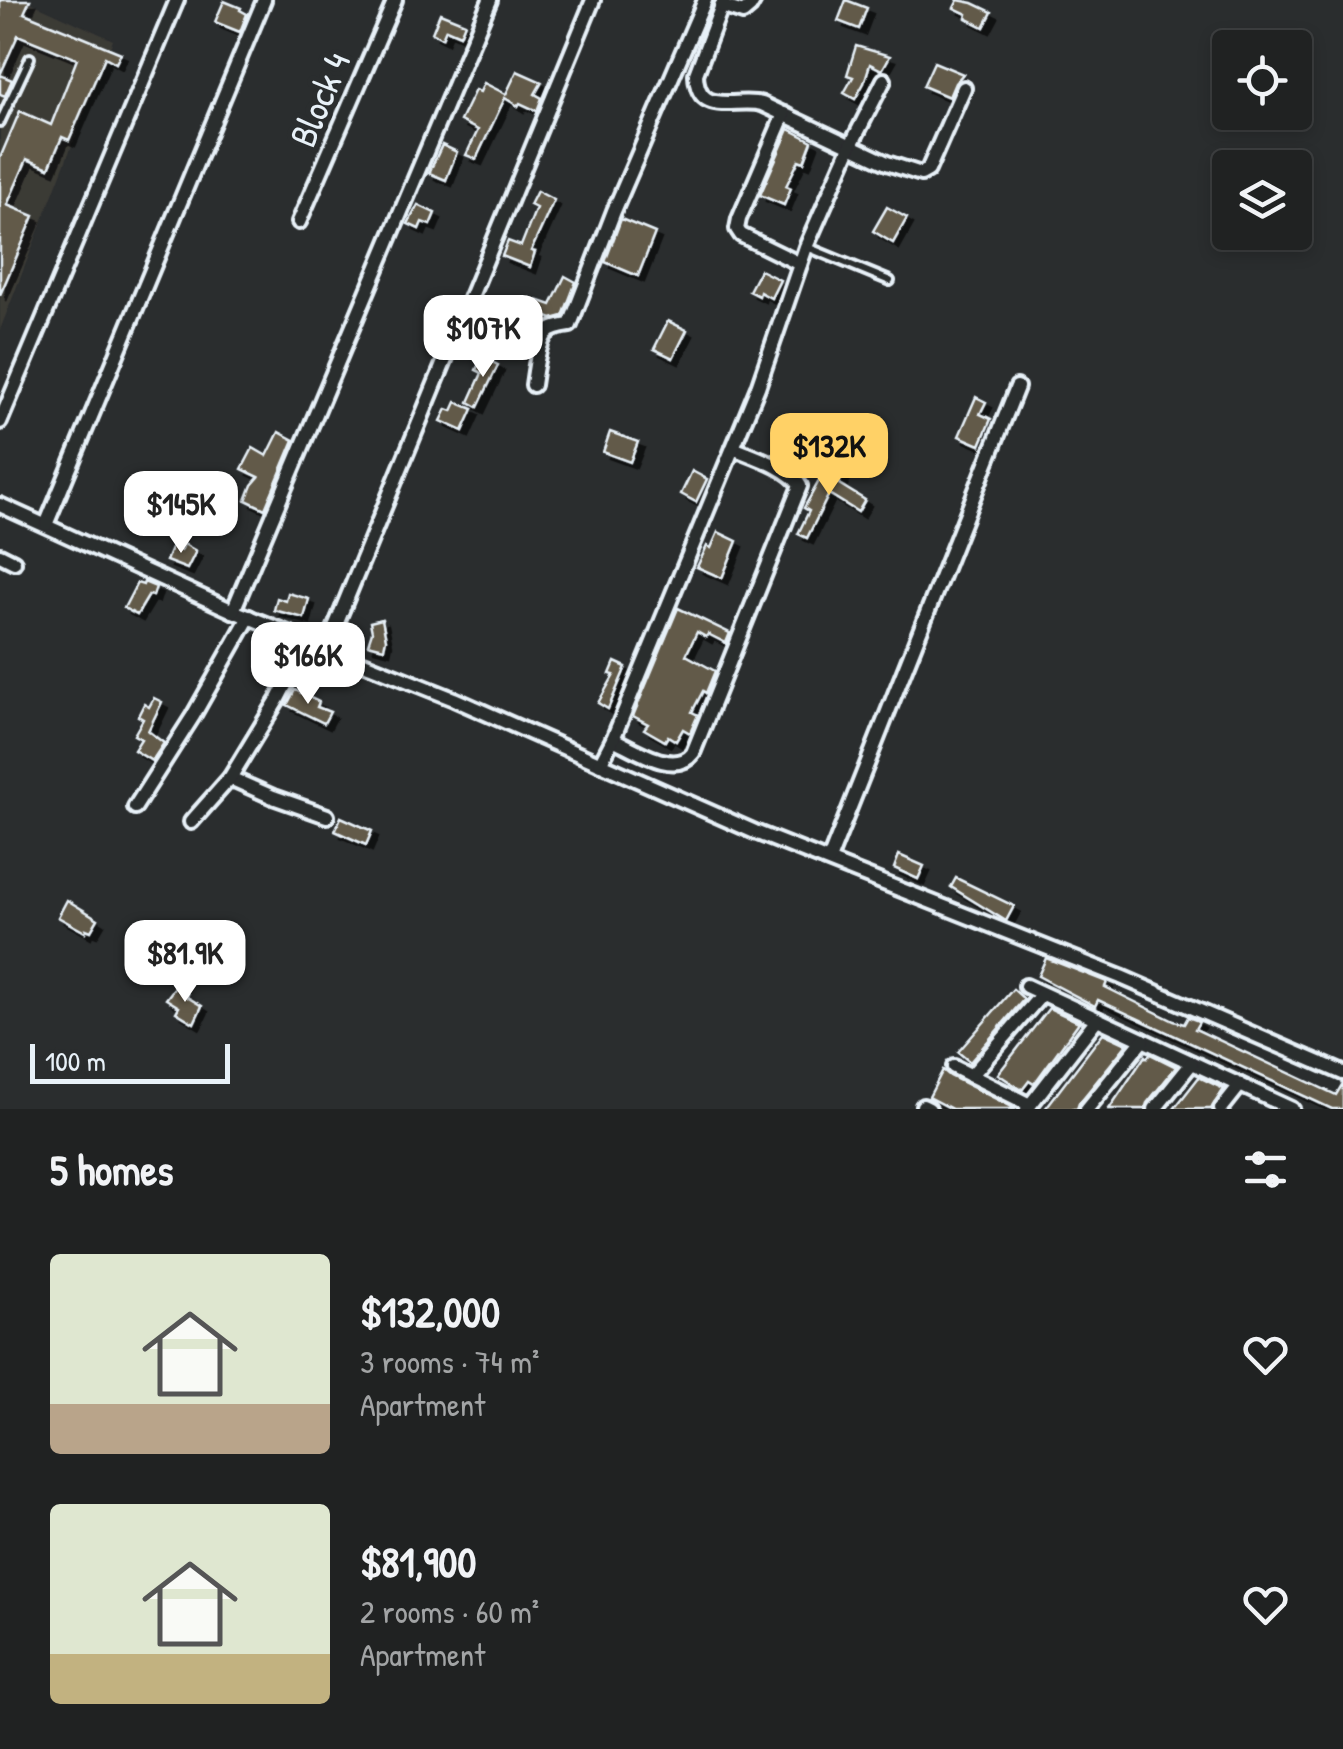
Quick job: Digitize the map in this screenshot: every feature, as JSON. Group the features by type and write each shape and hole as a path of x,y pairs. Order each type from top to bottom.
{"street":[{"path":"0,422 177,0"},
{"path":"46,525 264,0"},
{"name":"Block 4","path":"299,222 395,0"},
{"path":"233,610 490,0"},
{"path":"326,649 594,0"},
{"path":"533,385 545,335 556,327 570,325 704,0"},
{"path":"754,0 742,13 723,3 696,74 701,92 712,102 754,102 905,171 921,174 928,170 964,88"},
{"path":"600,764 758,387 806,247 884,80"},
{"path":"784,114 738,229 741,235 800,264"},
{"path":"829,860 1016,387"},
{"path":"613,740 662,761 679,763 688,760 701,734 800,486 784,470 733,448"},
{"path":"0,504 249,617 454,700 756,832 1121,977 1343,1073"},
{"path":"0,556 14,562"},
{"path":"135,807 249,617"},
{"path":"191,822 230,778 308,642"},
{"path":"230,778 327,816"},
{"path":"1026,986 1290,1109"},
{"path":"972,1076 1042,994"},
{"path":"954,1067 1028,1107 1097,1019"},
{"path":"1087,1109 1143,1040"},
{"path":"1154,1109 1192,1063"},
{"path":"1221,1109 1240,1085"}],"lane":[{"path":"0,122 30,58"},
{"path":"806,247 890,282"}],"shaded area":[{"path":"0,0 26,0 113,40 0,330"}],"building":[{"path":"0,0 30,0 24,13 121,53 116,63 105,57 69,140 62,137 49,168 27,159 7,205 34,216 0,295 0,158 20,111 51,125 77,59 18,35 0,75"},
{"path":"846,0 867,8 859,29 838,21"},
{"path":"958,0 992,12 984,27 954,8"},
{"path":"224,1 247,14 240,32 215,22"},
{"path":"440,13 465,23 460,35 446,29 442,38 432,33"},
{"path":"856,46 890,56 882,70 870,64 855,99 844,93 853,77 847,75"},
{"path":"934,62 963,74 949,97 923,86"},
{"path":"517,71 542,82 535,94 542,98 537,111 505,98 476,159 466,155 478,130 460,121 475,90 480,92 484,83 506,94"},
{"path":"0,75 12,80 5,96 0,94"},
{"path":"789,129 812,141 804,162 799,160 786,186 791,188 784,205 760,195"},
{"path":"442,145 457,152 446,180 429,173"},
{"path":"537,191 554,200 531,251 535,252 530,267 502,256 508,241 521,246 536,208 530,205"},
{"path":"418,205 435,213 430,225 422,222 419,229 408,224"},
{"path":"887,207 907,218 893,243 873,231"},
{"path":"621,219 655,233 638,276 605,262"},
{"path":"760,270 780,280 771,298 749,291"},
{"path":"565,276 576,282 563,316 552,319 541,314 525,356 511,350 531,298 551,305"},
{"path":"668,321 687,330 673,358 654,349"},
{"path":"482,357 498,365 478,407 469,402 482,373 476,370"},
{"path":"976,397 986,402 980,414 991,419 980,445 959,436"},
{"path":"456,402 473,409 463,431 441,421"},
{"path":"279,432 294,440 265,509 246,500 259,477 242,469 253,448 267,456"},
{"path":"610,432 638,442 630,462 603,452"},
{"path":"834,464 846,469 839,484 865,500 858,512 829,494 807,538 798,534 809,511 804,508 819,481 825,484"},
{"path":"692,471 707,479 696,502 681,494"},
{"path":"718,532 737,541 722,578 697,567"},
{"path":"184,544 196,551 187,569 166,561 172,546 181,551"},
{"path":"137,583 156,587 137,615 124,608"},
{"path":"288,593 309,599 304,618 274,610 277,598 286,601"},
{"path":"678,608 730,633 726,643 697,632 686,655 715,671 692,712 698,715 690,733 683,729 676,741 668,736 665,741 644,729 648,724 633,716"},
{"path":"382,619 384,648 368,644 370,622"},
{"path":"615,662 626,667 608,709 598,703 614,675 610,674"},
{"path":"295,690 330,712 324,723 287,705"},
{"path":"154,698 162,702 148,731 164,743 152,761 134,750 141,739 134,735 143,719 138,716 144,704 149,707"},
{"path":"341,817 372,831 366,845 335,831"},
{"path":"899,855 924,866 918,879 894,868"},
{"path":"956,878 1014,906 1006,921 951,887"},
{"path":"67,900 98,919 91,931 85,932 58,917"},
{"path":"1046,958 1107,982 1105,987 1174,1021 1184,1024 1188,1017 1196,1020 1199,1022 1195,1029 1336,1095 1343,1083 1343,1109 1332,1109 1098,1000 1095,1006 1038,976"},
{"path":"175,987 202,1006 194,1023 176,1012 179,1007 166,999"},
{"path":"1013,989 1024,999 970,1062 958,1052"},
{"path":"1049,1008 1079,1022 1034,1084 1029,1081 1022,1090 998,1074"},
{"path":"1103,1033 1127,1044 1077,1109 1045,1109"},
{"path":"1150,1054 1176,1067 1145,1109 1109,1109 1145,1056"},
{"path":"943,1070 1016,1109 952,1109 929,1097"},
{"path":"1199,1077 1224,1089 1211,1109 1174,1109"}]}
